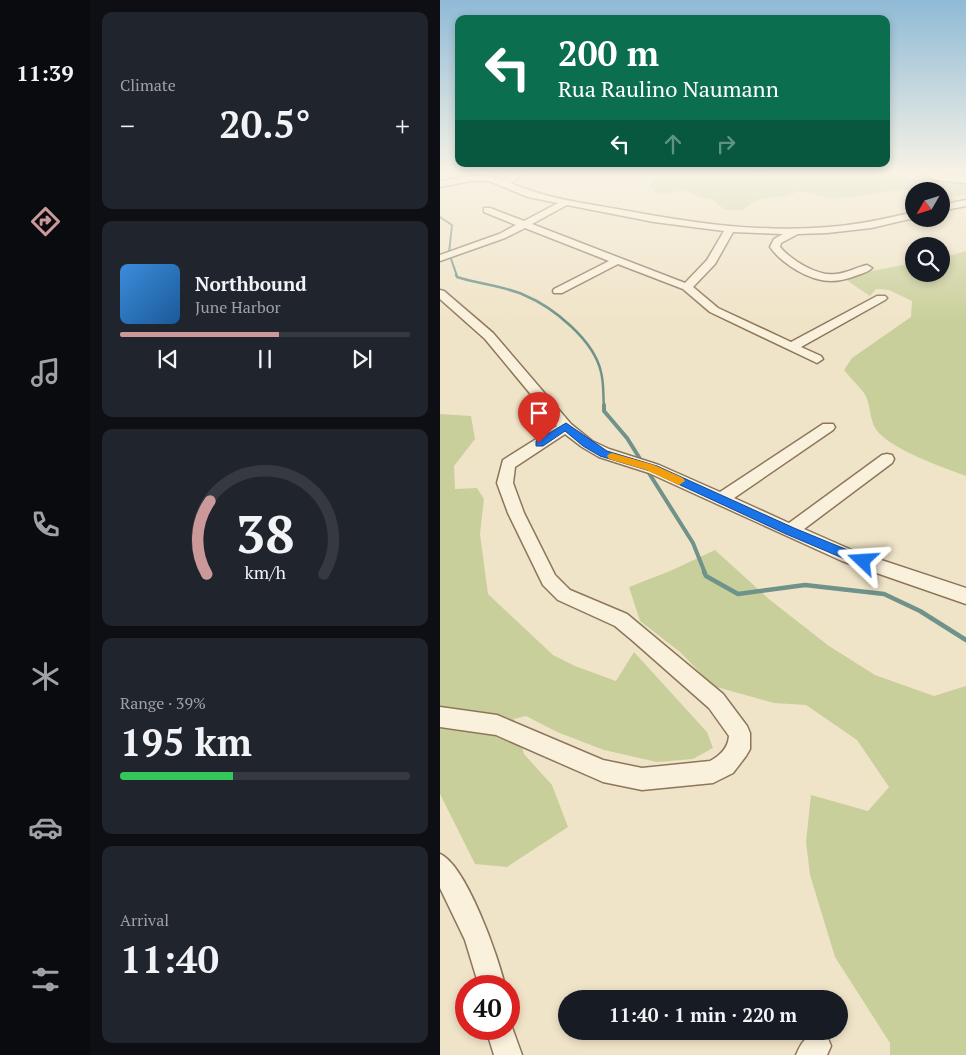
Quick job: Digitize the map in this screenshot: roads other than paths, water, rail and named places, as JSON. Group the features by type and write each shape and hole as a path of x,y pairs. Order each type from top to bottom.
{"street":[{"path":"519,222 687,287 714,310 817,359"},
{"path":"441,258 531,222"},
{"path":"672,222 729,230 796,232 850,229 887,222"},
{"path":"687,287 712,262 729,230"},
{"path":"796,232 777,241 775,247 784,258 829,278 867,268"},
{"path":"558,291 618,260"},
{"path":"440,293 490,336 566,427 587,444 604,453 645,466 848,556 966,596"},
{"path":"793,346 881,298"},
{"path":"440,717 497,725 603,771 642,779 713,772 725,765 739,749 740,733 716,702 621,620 564,595 549,580 541,567 516,513 505,483 508,464 566,427"},
{"path":"720,500 828,427"},
{"path":"790,531 887,459"},
{"path":"440,866 467,915 489,975"},
{"path":"503,1040 508,1055"}],"waterway":[{"path":"448,222 452,225 449,253 457,276"},
{"path":"456,275 457,277 508,289 524,295 535,300 571,326 590,348 597,360 602,376 604,407"},
{"path":"604,407 604,411 627,438 642,462"},
{"path":"647,470 693,543 705,573"},
{"path":"704,572 706,576 738,594 805,585 884,594 920,611 966,640"}]}
